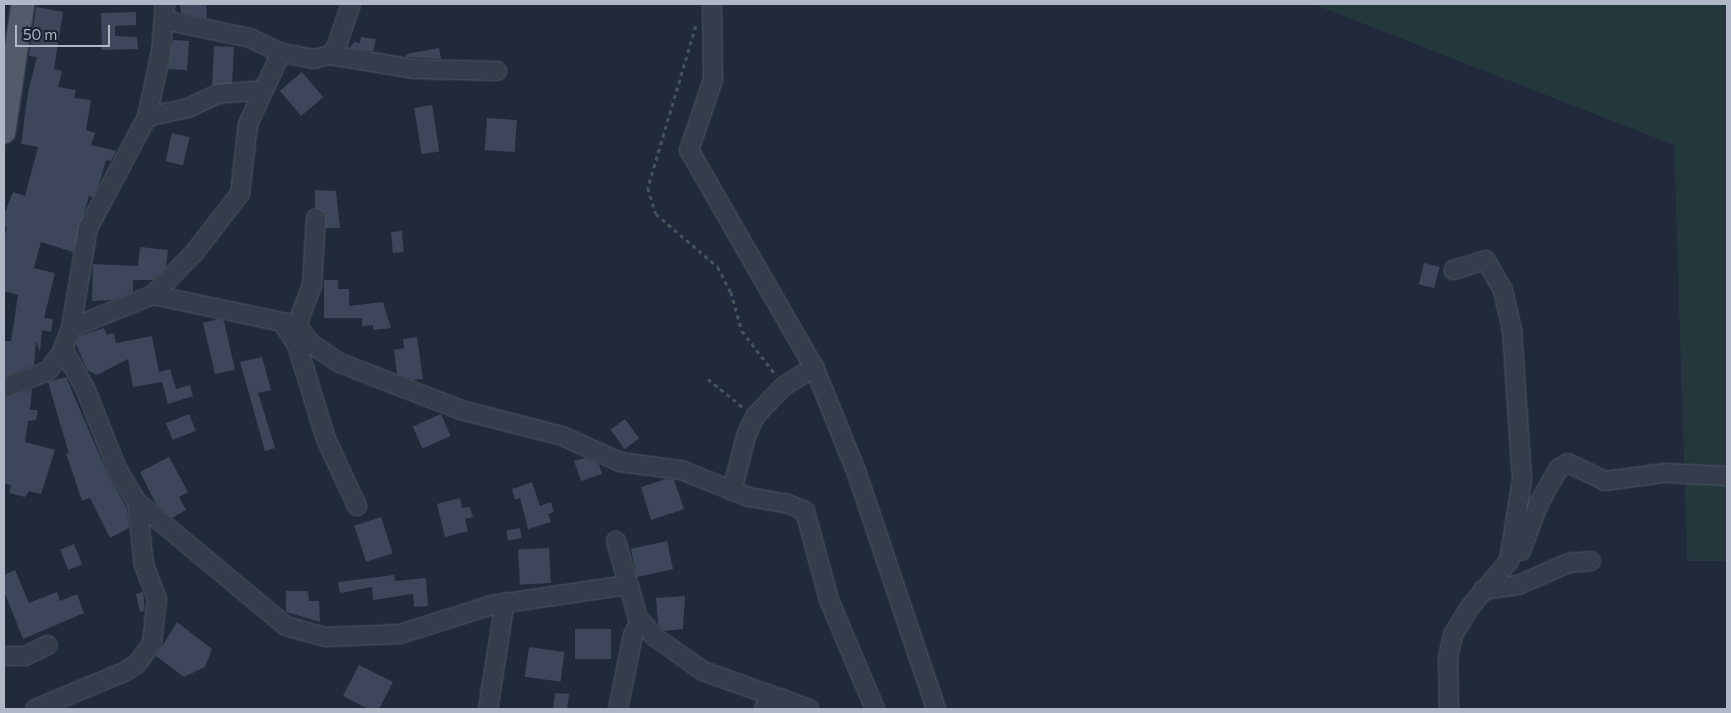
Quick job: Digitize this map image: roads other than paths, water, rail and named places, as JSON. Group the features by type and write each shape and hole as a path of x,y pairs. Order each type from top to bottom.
{"main road":[{"path":"4,132 9,55 23,4"}],"street":[{"path":"330,55 341,38 352,4"},
{"path":"712,4 713,80 689,150 814,367 856,471 936,709"},
{"path":"4,388 48,371 63,349 72,328 88,228 147,117 165,12 250,38 282,53 314,59 330,55 415,69 497,71"},
{"path":"72,328 153,295 194,253 240,194 248,124 262,90 282,53"},
{"path":"147,117 188,108 218,94 262,90"},
{"path":"316,218 312,285 290,324 326,438 357,506"},
{"path":"1449,709 1448,658 1453,635 1483,590 1509,561 1518,517 1522,465 1512,340 1506,300 1488,262 1482,259 1454,270"},
{"path":"153,295 290,324 310,343 365,374 461,410 562,436 620,462 681,470 732,491 806,511 832,608 874,709"},
{"path":"63,349 85,388 117,469 137,502 286,626 325,637 400,634 505,602 628,585"},
{"path":"732,491 746,436 756,415 784,386 814,367"},
{"path":"1483,590 1513,574 1539,504 1559,468 1568,463 1605,481 1665,474 1727,476"},
{"path":"35,709 137,664 152,643 157,599 144,565 137,502"},
{"path":"616,541 628,585 645,628 703,672 809,709"},
{"path":"1483,590 1518,585 1569,563 1591,561"},
{"path":"488,709 505,602"},
{"path":"618,709 631,642 637,628 645,628"},
{"path":"4,656 25,656 48,644"},
{"path":"764,709 768,703 784,700"}]}
